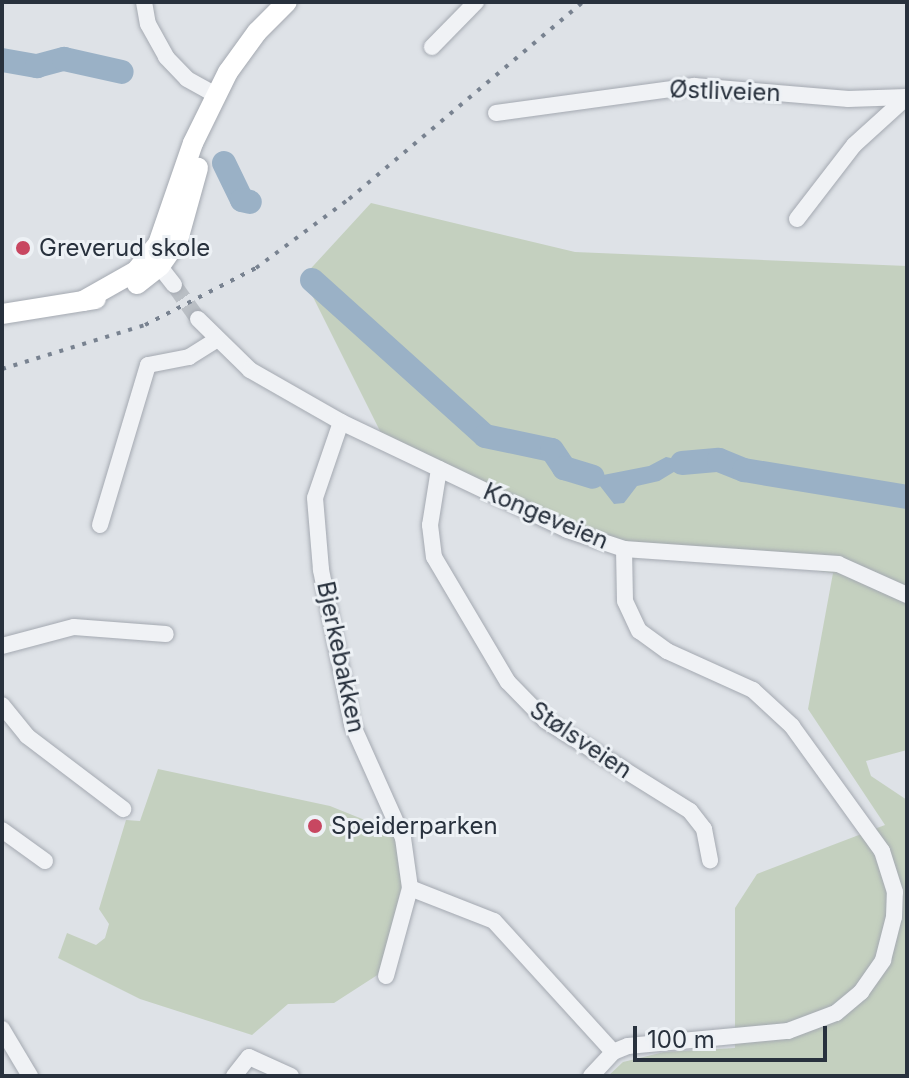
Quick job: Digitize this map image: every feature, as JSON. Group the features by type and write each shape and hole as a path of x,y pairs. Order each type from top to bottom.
{"main road":[{"path":"2,314 83,301 155,260 216,95 240,53 287,2"}],"street":[{"path":"144,2 148,24 166,57 187,79 216,95"},
{"path":"432,47 476,2"},
{"name":"Østliveien","path":"496,113 694,86 848,99 907,97"},
{"path":"797,219 854,145 907,97"},
{"path":"155,260 174,285"},
{"name":"Kongeveien","path":"198,319 250,370 341,422 567,530 624,549 838,564 907,595"},
{"path":"100,525 148,365 189,357 216,340"},
{"name":"Bjerkebakken","path":"341,422 315,498 321,570 352,724 403,838 410,888 386,976"},
{"name":"Stølsveien","path":"439,469 430,525 434,557 508,682 546,721 690,811 704,829 710,860"},
{"path":"591,1076 613,1052 647,1041 788,1031 836,1013 861,992 883,960 894,917 890,870 877,841 792,726 753,690 667,651 639,631 625,601 624,549"},
{"path":"2,646 74,627 166,634"},
{"path":"2,705 27,736 123,809"},
{"path":"2,830 45,861"},
{"path":"410,888 494,921 613,1052"},
{"path":"2,1029 30,1076"},
{"path":"234,1076 249,1057 291,1076"}],"green space":[{"path":"371,203 575,252 907,266 907,750 866,761 871,776 907,800 907,1076 608,1076 623,1062 664,1052 735,1048 735,908 757,874 885,825 808,709 833,573 627,545 384,439 303,277"},
{"path":"158,769 330,806 392,831 399,847 402,885 382,972 334,1003 288,1004 252,1035 140,999 58,958 67,933 96,945 105,938 109,924 99,909 126,820 140,821"}],"water":[{"path":"666,457 681,460 682,467 659,481 637,486 624,503 614,504 593,477 649,466"}],"waterway":[{"path":"2,60 37,66 64,59 122,72"},
{"path":"224,163 242,200 250,202"},
{"path":"312,280 485,436 552,450 564,468 593,477"},
{"path":"682,463 719,460 744,470 907,497"}],"tunnel":[{"path":"174,285 198,319"}],"railway":[{"path":"2,369 145,325 256,268 349,199 583,2"}],"place":[{"name":"Greverud skole","path":"23,248"},
{"name":"Speiderparken","path":"315,826"}]}
